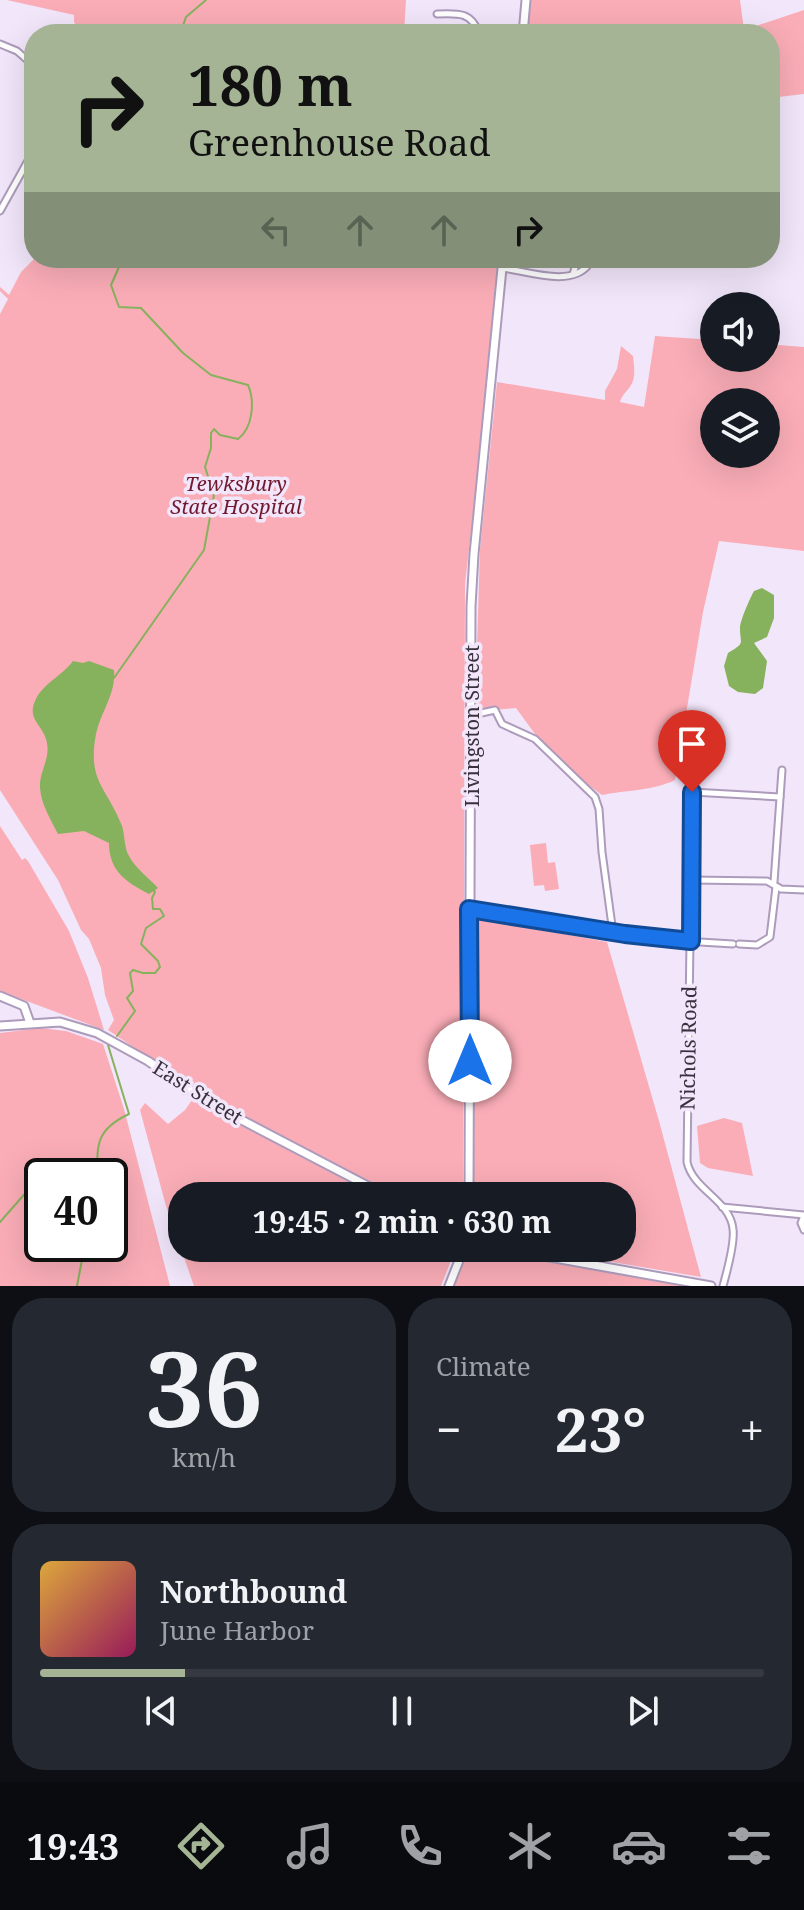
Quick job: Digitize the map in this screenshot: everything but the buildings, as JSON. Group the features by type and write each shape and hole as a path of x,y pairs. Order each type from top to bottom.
{"street":[{"path":"524,24 526,0"},
{"path":"437,14 462,13 475,24"},
{"path":"0,44 24,57"},
{"path":"0,211 24,168"},
{"path":"502,268 554,277 573,274 585,268"},
{"name":"Livingston Street","path":"469,1182 473,569 502,268"},
{"path":"573,274 575,268"},
{"path":"471,719 477,714 495,710 502,724 535,739 595,797 613,933"},
{"path":"700,942 757,945 770,937 782,770"},
{"name":"Nichols Road","path":"722,1207 693,1178 687,1162 692,792 780,797"},
{"path":"691,880 747,879 804,890"},
{"path":"469,909 613,933 691,941"},
{"path":"0,996 24,1006 30,1023"},
{"name":"East Street","path":"0,1026 70,1023 109,1038 211,1104 360,1182"},
{"path":"722,1207 804,1215 801,1223 804,1230"},
{"path":"722,1207 734,1232 723,1286"},
{"path":"449,1286 458,1262"},
{"path":"577,1262 711,1286"}],"green space":[{"path":"7,0 406,0 405,24 75,24 74,15"},
{"path":"531,0 740,0 743,24 529,24"},
{"path":"804,10 804,94 780,97 780,24 762,24"},
{"name":"Tewksbury State Hospital","path":"25,268 497,268 493,308 496,313 465,584 463,1182 371,1182 209,1098 108,1030 114,1020 105,995 101,968 89,939 81,930 58,880 0,790 0,314 8,299 0,287 9,295"},
{"path":"655,336 700,339 700,372 780,372 780,345 804,347 804,551 719,541 703,612 675,780 649,788 602,795 579,778 535,734 516,708 475,712 480,550 497,382 605,400 605,391 617,369 621,346 633,356 634,371 633,382 620,402 644,407"},
{"path":"0,826 22,860 25,858 28,861 69,931 104,1030 0,991"},
{"path":"546,843 548,863 555,862 559,889 545,891 544,885 534,886 530,845"},
{"path":"473,917 607,942 701,1277 612,1262 636,1262 636,1182 473,1182"},
{"path":"40,1028 66,1031 103,1044 124,1109 170,1286 0,1286 0,1033"},
{"path":"192,1100 349,1182 168,1182 168,1212 140,1110 145,1103 168,1124"},
{"path":"724,1118 742,1123 753,1176 708,1168 700,1163 697,1126"},
{"path":"186,1262 450,1262 441,1286 194,1286"},
{"path":"463,1262 547,1262 693,1286 453,1286"}],"shaded area":[{"path":"762,588 774,595 774,618 767,637 754,643 767,661 763,688 755,694 738,692 729,686 724,666 728,653 741,643 740,625 752,594"},
{"path":"73,661 89,661 114,670 111,695 96,734 94,763 100,783 122,826 129,856 158,888 149,894 120,874 112,861 109,843 84,831 58,834 42,800 40,782 47,746 34,717 33,707 42,690"}],"waterway":[{"path":"184,24 186,17 206,0"},
{"path":"114,678 204,550 214,495 205,467 211,448 211,433 214,429 220,435 238,439 250,421 252,406 248,385 211,375 183,353 141,308 119,307 111,285 119,268"},
{"path":"117,1036 135,1011 127,998 133,991 130,973 133,970 155,973 160,967 141,944 146,928 164,916 160,909 153,909 155,892 152,889"},
{"path":"98,1158 98,1146 105,1132 129,1114 108,1045"},
{"path":"0,1222 24,1195"},
{"path":"77,1286 82,1262"}],"route":[{"path":"470,1061 469,909 551,924 691,941 692,792"}]}
